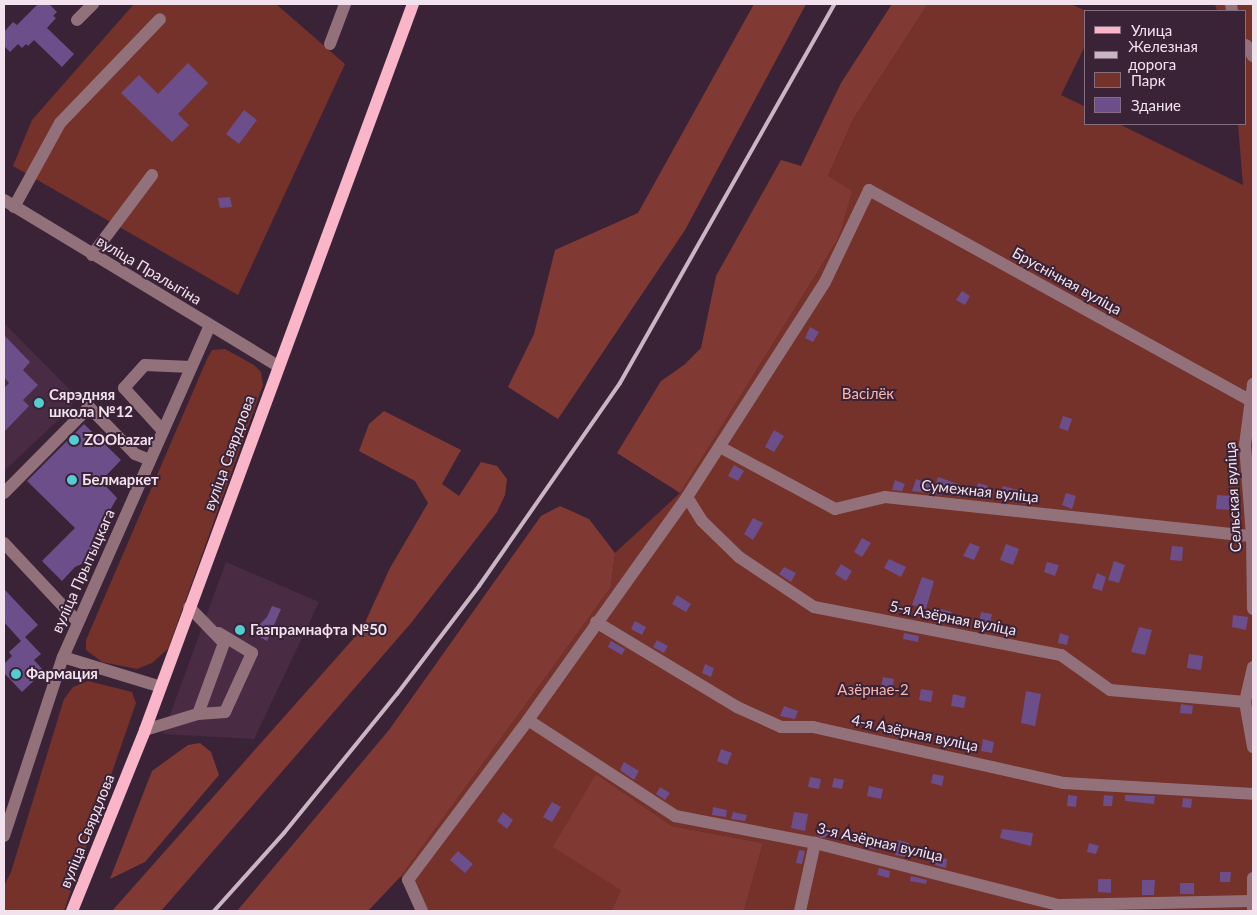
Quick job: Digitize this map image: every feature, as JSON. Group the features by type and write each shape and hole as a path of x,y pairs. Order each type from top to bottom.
{"main road":[{"name":"вуліца Свярдлова","path":"72,911 145,730 413,4"}],"street":[{"path":"77,20 93,4"},
{"path":"330,44 345,4"},
{"path":"9,204 60,123 160,19"},
{"path":"92,255 152,175"},
{"name":"Бруснічная вуліца","path":"720,447 825,282 869,190 1251,407"},
{"name":"вуліца Пралыгіна","path":"9,204 278,366"},
{"name":"вуліца Прытыцкага","path":"5,827 63,658 210,326"},
{"path":"163,431 124,388 145,365 191,367"},
{"name":"Сельская вуліца","path":"1253,384 1246,474 1252,536 1253,609"},
{"path":"4,493 89,407 135,454 150,460"},
{"path":"422,911 408,880 528,720 596,622 687,497 720,447"},
{"name":"Сумежная вуліца","path":"720,447 835,509 885,497 1252,536"},
{"name":"5-я Азёрная вуліца","path":"687,497 702,521 739,557 814,607 1061,656 1110,690 1245,702"},
{"path":"4,543 78,622"},
{"path":"189,607 224,643 198,714"},
{"name":"4-я Азёрная вуліца","path":"596,622 737,707 781,727 813,727 1064,783 1253,794"},
{"path":"145,730 198,714 225,712 252,653 207,626"},
{"path":"63,658 161,687"},
{"path":"1253,667 1245,702 1253,747"},
{"name":"3-я Азёрная вуліца","path":"528,720 675,816 815,843 1059,905 1252,906"},
{"path":"800,911 815,843"},
{"path":"1252,906 1253,878"}],"shaded area":[{"path":"754,4 806,4 685,230 558,419 508,387 534,334 555,250 638,213"},
{"path":"892,4 928,4 854,118 828,176 852,191 838,239 680,493 617,453 661,381 684,365 701,348 716,276 781,160 801,166 841,83"},
{"name":"Сярэдняя школа №12","path":"4,323 76,396 70,409 4,471"},
{"path":"384,411 461,450 442,484 459,496 481,462 497,466 507,479 505,495 497,512 411,623 161,911 112,911 362,629 390,568 428,503 415,481 359,451 369,424"},
{"path":"560,506 589,519 615,553 611,587 401,876 368,911 237,911 389,730 541,516"},
{"path":"226,562 319,602 254,739 163,734"},
{"path":"200,743 211,752 219,775 145,862 110,879 152,771 188,745"},
{"path":"596,774 672,826 763,843 744,911 611,911 621,890 553,847"}],"green space":[{"path":"134,4 276,4 345,64 238,295 13,166 32,120"},
{"path":"928,4 1071,4 1084,10 1084,48 1061,95 1084,106 1084,125 1121,125 1243,185 1238,125 1247,125 1247,10 1217,10 1215,4 1253,4 1253,911 744,911 763,843 672,826 596,774 621,890 611,911 426,911 401,876 611,587 615,553 680,493 838,239 843,216 828,176 854,118"},
{"path":"225,349 254,365 261,372 263,385 168,649 152,663 137,669 102,662 86,650 86,640 207,359 212,350"},
{"path":"88,681 132,692 136,703 64,911 4,911 4,886 11,872 64,699 73,687"}],"building":[{"path":"38,4 49,4 57,12 53,16 56,18 47,28 74,54 62,67 34,40 28,46 26,44 22,48 18,44 10,52 4,46 4,32 13,22 17,25"},
{"path":"188,63 208,83 178,114 189,125 172,142 121,93 139,75 158,94"},
{"path":"244,110 257,120 239,144 226,134"},
{"path":"230,197 232,207 220,208 218,198"},
{"path":"962,291 970,296 965,305 956,300"},
{"path":"810,327 819,332 813,342 805,338"},
{"path":"4,335 30,362 23,370 38,385 23,400 29,406 4,432 4,388 9,383 4,377"},
{"path":"1063,416 1072,419 1068,431 1059,428"},
{"path":"84,424 121,460 101,481 117,498 109,512 112,514 105,521 108,524 102,530 104,533 98,540 101,542 94,549 97,552 93,559 75,567 62,581 42,561 75,528 27,481"},
{"path":"774,430 784,436 774,452 765,447"},
{"path":"734,465 744,471 738,481 728,476"},
{"path":"938,477 964,486 960,497 945,492 944,495 912,491 916,479 935,486"},
{"path":"895,480 905,484 902,491 892,490"},
{"path":"978,483 988,486 984,498 974,495"},
{"path":"1003,486 1029,493 1025,504 999,498"},
{"path":"1066,493 1076,496 1072,509 1062,505"},
{"path":"1217,495 1232,496 1231,510 1216,509"},
{"path":"753,518 763,523 753,540 744,534"},
{"path":"862,538 871,543 862,557 854,552"},
{"path":"970,543 980,547 974,560 963,556"},
{"path":"1006,544 1019,549 1013,565 1000,560"},
{"path":"1172,546 1183,547 1182,561 1170,560"},
{"path":"889,559 906,567 901,577 884,568"},
{"path":"1114,561 1125,565 1119,583 1108,580"},
{"path":"1047,562 1059,565 1055,576 1044,572"},
{"path":"841,564 852,571 846,581 835,574"},
{"path":"784,567 796,573 791,582 779,574"},
{"path":"1097,573 1106,577 1102,591 1092,588"},
{"path":"922,577 934,581 926,609 912,605"},
{"path":"4,589 38,625 25,637 41,654 34,660 44,671 22,692 4,673 4,664 12,656 9,652 21,641 4,622"},
{"path":"677,595 691,604 686,612 672,604"},
{"path":"272,606 281,609 267,641 260,637 256,628 267,617"},
{"path":"940,609 952,612 950,621 938,619"},
{"path":"981,612 992,614 989,630 978,628"},
{"path":"1233,615 1248,617 1246,630 1232,627"},
{"path":"635,621 646,627 642,635 631,629"},
{"path":"1139,627 1152,630 1145,655 1131,652"},
{"path":"904,633 919,636 918,642 903,639"},
{"path":"1060,633 1069,636 1067,645 1058,643"},
{"path":"657,640 668,646 664,653 653,647"},
{"path":"611,641 625,649 622,655 608,647"},
{"path":"1189,654 1203,656 1201,670 1187,668"},
{"path":"705,664 714,668 711,677 702,673"},
{"path":"883,677 894,679 892,690 881,688"},
{"path":"921,689 933,691 931,702 919,700"},
{"path":"1026,691 1041,694 1035,726 1021,723"},
{"path":"953,694 966,697 964,708 951,706"},
{"path":"1181,704 1193,706 1192,714 1180,713"},
{"path":"784,706 798,711 795,719 780,716"},
{"path":"983,739 994,742 992,753 981,751"},
{"path":"721,749 732,753 727,765 717,761"},
{"path":"624,762 639,771 634,780 620,770"},
{"path":"933,774 944,776 942,786 931,783"},
{"path":"810,777 821,779 819,789 808,787"},
{"path":"834,778 844,780 842,789 832,787"},
{"path":"869,786 883,789 881,799 867,796"},
{"path":"660,787 670,793 665,800 656,794"},
{"path":"1068,795 1077,796 1076,807 1067,806"},
{"path":"1104,795 1113,796 1112,806 1103,806"},
{"path":"1125,795 1155,796 1154,804 1125,801"},
{"path":"1183,798 1192,799 1191,808 1182,807"},
{"path":"552,802 561,807 552,822 543,817"},
{"path":"713,807 727,810 726,817 712,815"},
{"path":"503,812 513,820 507,829 497,821"},
{"path":"733,812 747,815 745,821 731,819"},
{"path":"794,812 808,814 805,831 791,828"},
{"path":"820,827 824,827 827,832 826,836 820,837 817,834 817,830"},
{"path":"1002,829 1033,833 1031,846 1000,838"},
{"path":"869,835 879,837 876,850 867,848"},
{"path":"898,840 909,843 906,857 895,855"},
{"path":"1089,843 1099,846 1096,854 1087,852"},
{"path":"799,850 805,851 802,864 796,863"},
{"path":"458,851 473,864 465,873 450,860"},
{"path":"937,857 947,859 946,868 935,865"},
{"path":"879,868 890,871 889,878 877,875"},
{"path":"1220,872 1231,872 1230,882 1220,882"},
{"path":"911,876 927,880 926,884 910,881"},
{"path":"1098,879 1111,879 1111,893 1098,892"},
{"path":"1142,880 1155,880 1154,895 1142,895"},
{"path":"1180,883 1194,883 1194,894 1180,894"}],"railway":[{"path":"214,911 284,833 397,694 479,586 620,383 834,4"}],"place":[{"name":"Сярэдняя школа №12","path":"39,403"},
{"name":"ZOObazar","path":"74,440"},
{"name":"Белмаркет","path":"72,480"},
{"name":"Газпрамнафта №50","path":"240,630"},
{"name":"Фармация","path":"16,674"}],"park label":[{"name":"Васілёк","path":"868,394"},
{"name":"Азёрнае-2","path":"873,690"}]}
